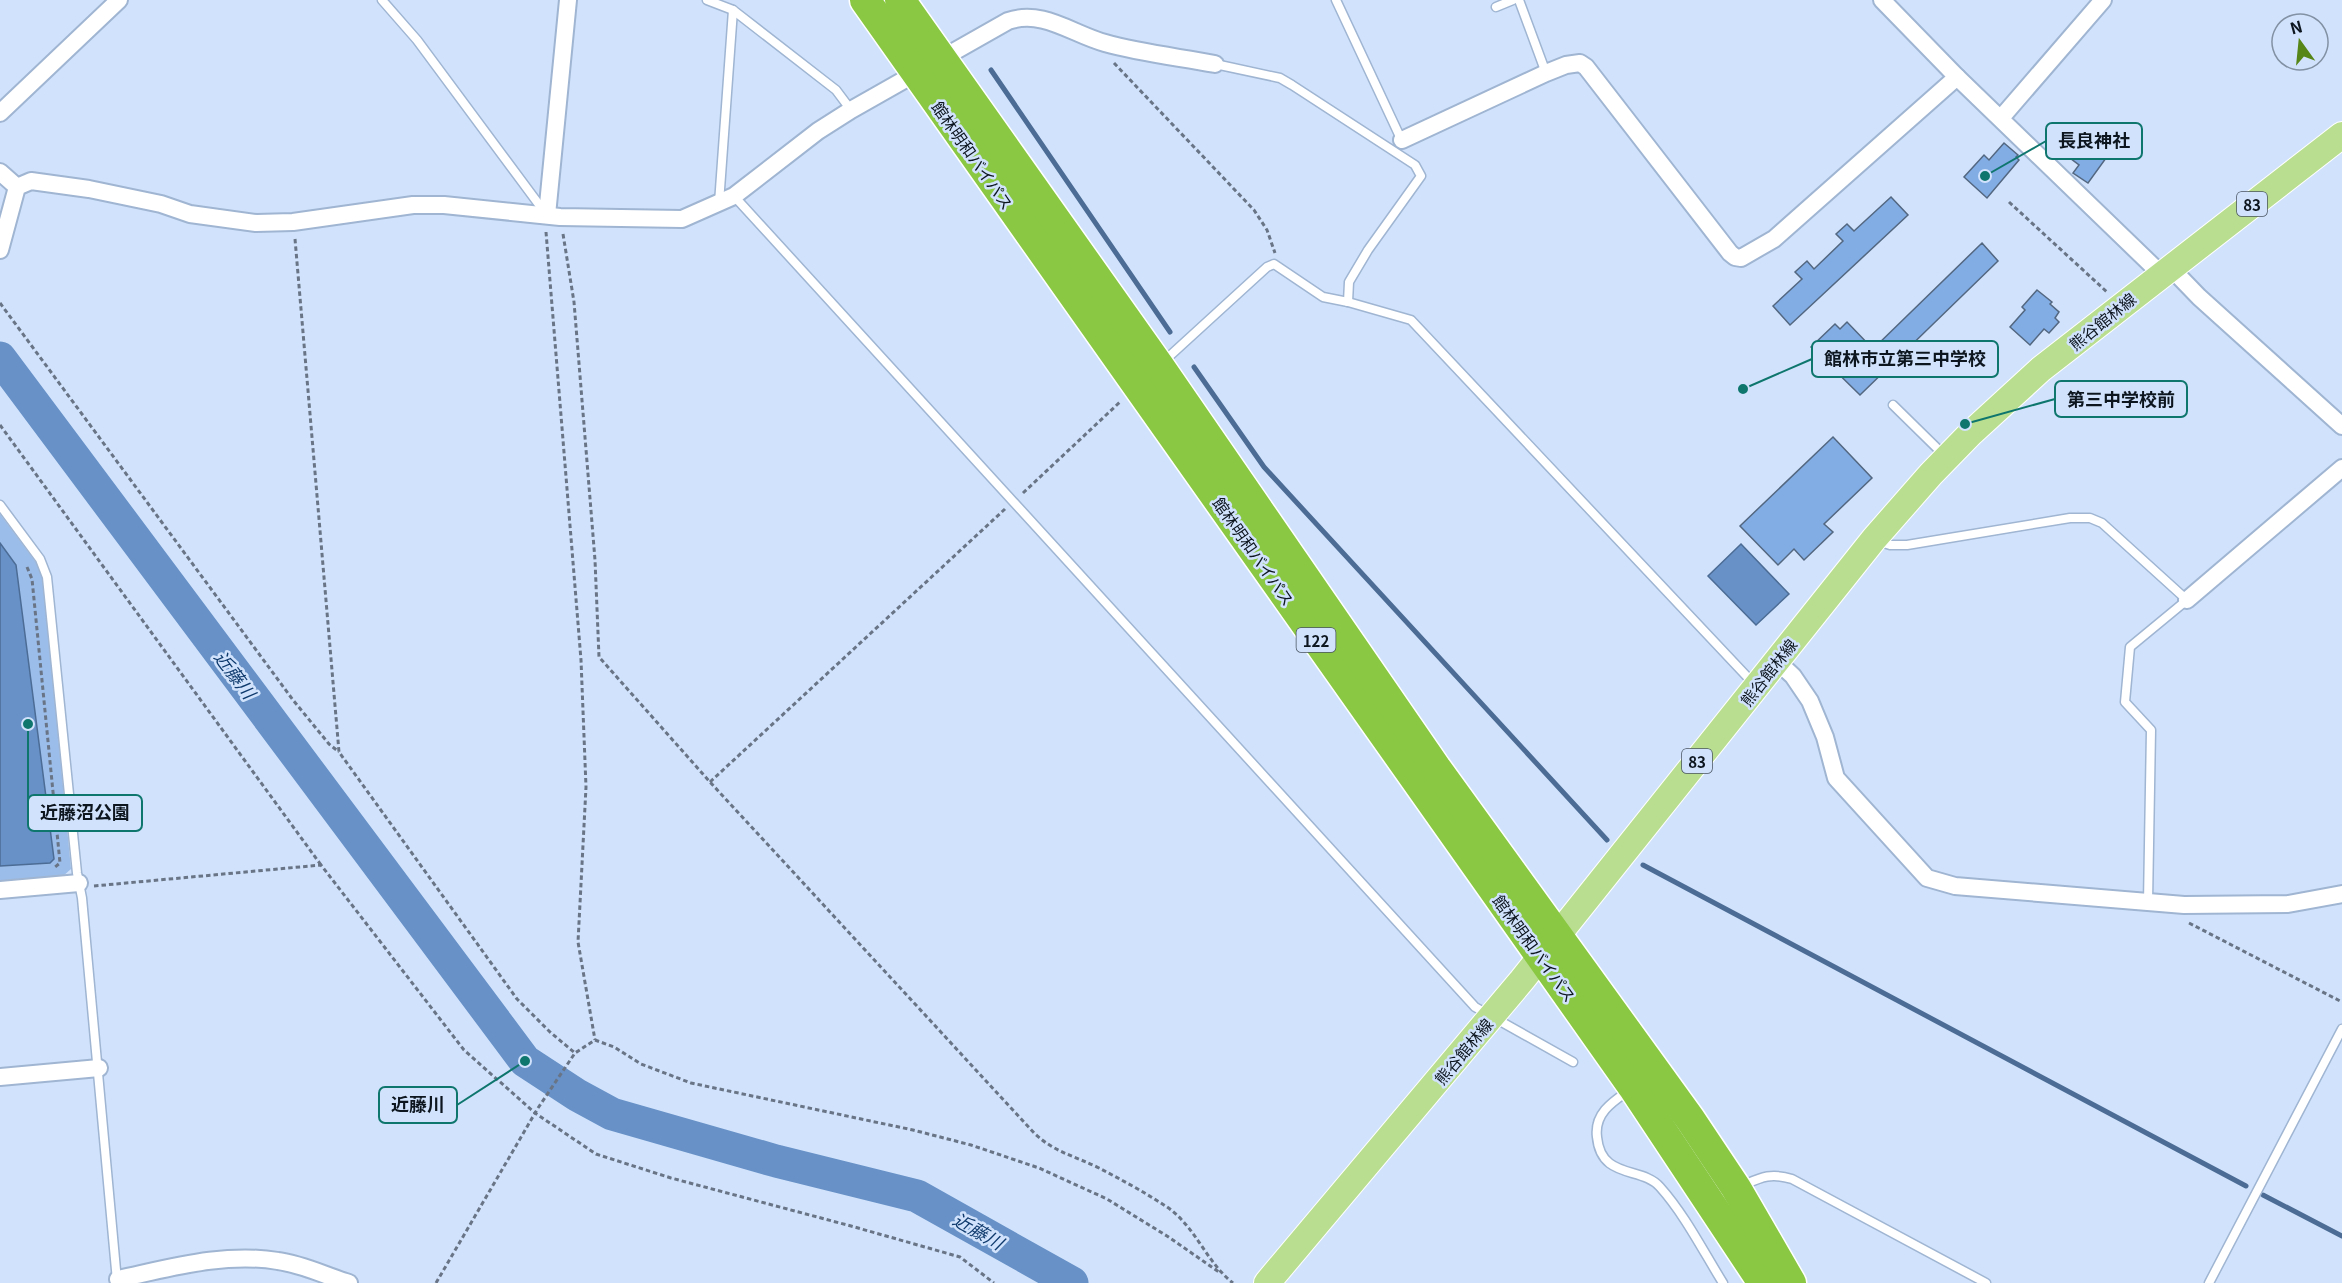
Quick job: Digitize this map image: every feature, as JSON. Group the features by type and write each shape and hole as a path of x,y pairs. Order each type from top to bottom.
{"highway":[{"name":"館林明和バイパス","path":"865,0 928,67 1149,376 1436,768 1550,945 1634,1087 1763,1283"},
{"name":"館林明和バイパス","path":"900,0 928,67"},
{"name":"館林明和バイパス","path":"1550,945 1690,1119 1736,1188 1791,1283"}],"main road":[{"name":"熊谷館林線","path":"1267,1283 1492,1017 1874,539 1948,458 1986,419 2042,369 2342,135"}],"street":[{"path":"0,113 119,0"},
{"path":"554,216 568,0"},
{"path":"1882,0 2001,118 2166,270 2342,426"},
{"path":"2001,118 2103,0"},
{"path":"17,187 31,181 89,189 214,218 256,223 293,222 423,205 554,216 682,219 727,200 818,131 851,110 1008,21 1021,16 1036,17 1104,43 1215,64"},
{"path":"1403,148 1546,73 1575,63 1586,67 1730,252 1735,258 1741,258 1774,239 1957,76"},
{"path":"0,172 17,187"},
{"path":"0,250 17,187"},
{"path":"2187,600 2342,468"},
{"path":"1777,661 1793,676 1810,701 1825,737 1836,777 1927,878 1955,886 2175,904 2288,904 2342,894"},
{"path":"0,890 84,885"},
{"path":"0,1077 99,1068"},
{"path":"117,1281 196,1263 248,1257 281,1261 349,1283"}],"lane":[{"path":"382,0 417,40 554,216"},
{"path":"706,0 733,10 836,90 851,110"},
{"path":"1336,0 1403,148 1421,176 1368,250 1349,282 1348,302"},
{"path":"1496,7 1513,0"},
{"path":"1519,0 1546,73"},
{"path":"733,10 727,200 1012,502 1464,995 1475,1006 1492,1017 1573,1062"},
{"path":"1215,64 1280,78 1403,148"},
{"path":"1149,376 1267,267 1274,264 1323,297 1402,316 1419,326 1756,687"},
{"path":"1893,405 1948,458"},
{"path":"0,505 40,559 48,577 84,885 117,1281"},
{"path":"1874,539 1890,545 1907,545 2070,518 2090,518 2102,523 2187,600 2130,647 2125,702 2151,730 2148,902"},
{"path":"2209,1283 2342,1029"},
{"path":"1634,1087 1611,1103 1601,1114 1596,1127 1600,1151 1608,1162 1635,1175 1650,1178 1658,1185 1669,1198 1723,1283"},
{"path":"1736,1188 1764,1176 1778,1175 1792,1179 1986,1283"}],"path":[{"path":"1104,43 1116,66 1254,210 1273,243 1274,264"},
{"path":"2009,202 2122,305"},
{"path":"554,216 574,302 595,560 599,657 710,782 1035,1134 1049,1147 1099,1168 1169,1209 1193,1232 1221,1273"},
{"path":"554,216 546,243 581,660 586,787 578,942 595,1040"},
{"path":"293,222 339,752"},
{"path":"0,303 293,700 329,744 339,752 516,999 575,1053"},
{"path":"710,782 1149,376"},
{"path":"0,425 321,865 464,1050 535,1113 596,1154 671,1178 960,1257 992,1282"},
{"path":"27,567 32,579 60,863 54,868"},
{"path":"84,885 321,865"},
{"path":"2175,904 2184,921 2342,1002"},
{"path":"436,1283 538,1107 575,1053 595,1040"},
{"path":"595,1040 614,1047 641,1064 691,1083 913,1130 971,1145 1039,1168 1107,1199 1167,1236 1233,1283"}],"shaded area":[{"path":"0,514 38,565 43,579 71,869 63,876 0,883"},
{"path":"0,543 16,565 54,859 50,863 0,866"},
{"path":"1741,544 1789,594 1756,625 1708,576"}],"building":[{"path":"2074,127 2109,154 2088,183 2073,173 2079,165 2058,149"},
{"path":"2004,143 2018,155 2016,157 2019,160 1987,198 1964,177 1984,155 1989,160"},
{"path":"1891,197 1908,215 1790,325 1773,306 1802,279 1795,272 1807,261 1814,269 1843,241 1836,234 1847,224 1854,231"},
{"path":"1982,243 1998,261 1860,395 1811,347 1835,324 1840,329 1847,322 1873,349"},
{"path":"2037,290 2052,302 2050,304 2059,312 2055,318 2059,322 2049,333 2044,329 2030,345 2010,327 2025,310 2022,307"},
{"path":"1833,437 1872,478 1824,524 1833,532 1804,560 1794,549 1778,565 1740,526"}],"waterway":[{"path":"991,70 1170,332"},
{"name":"近藤川","path":"0,358 525,1061 577,1095 612,1114 776,1161 917,1196 1072,1283"},
{"path":"1194,367 1264,467 1607,840"},
{"path":"1643,865 2246,1186"},
{"path":"2263,1195 2342,1236"}],"place":[{"name":"長良神社","path":"1985,176"},
{"name":"館林市立第三中学校","path":"1743,389"},
{"name":"第三中学校前","path":"1965,424"},
{"name":"近藤沼公園","path":"28,724"},
{"name":"近藤川","path":"525,1061"}]}
